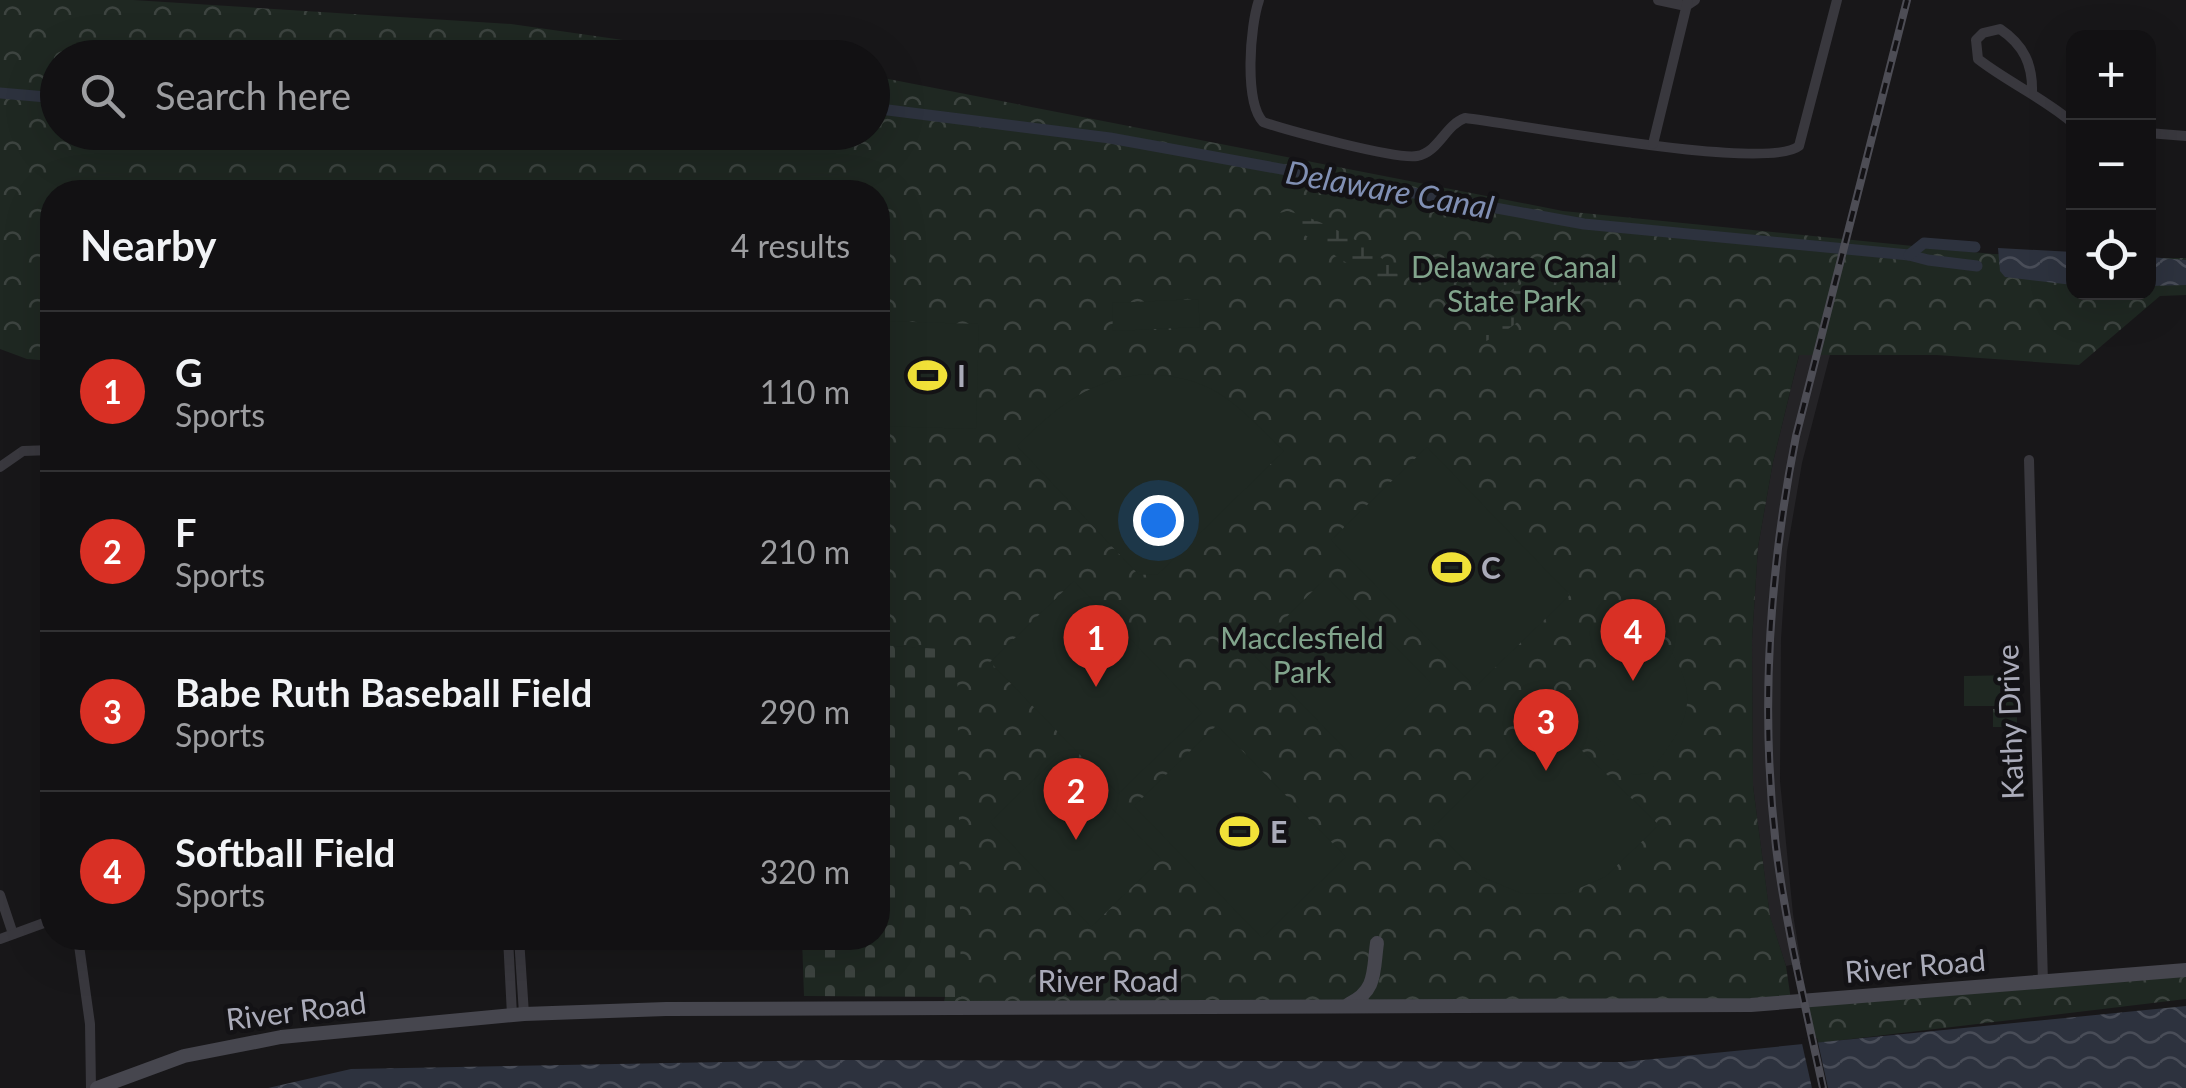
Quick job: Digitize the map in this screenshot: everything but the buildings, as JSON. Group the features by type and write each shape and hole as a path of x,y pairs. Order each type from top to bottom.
{"main road":[{"path":"1344,1007 1367,994 1377,943 1377,1007"},
{"name":"River Road","path":"94,1088 184,1056 244,1042 518,1014 666,1009 1751,1005 2186,970"}],"street":[{"path":"1259,0 1252,31 1252,75 1255,110 1263,122 1410,156 1430,149 1453,124 1465,118 1747,155 1794,151 1812,102 1837,0"},
{"path":"1652,144 1689,2 1658,0"},
{"path":"2032,93 2032,72 2022,49 2000,30 1982,34 1976,40 1978,60 2012,84 2048,101 2069,120"},
{"path":"2156,134 2186,136"},
{"path":"3,463 24,451 40,450"},
{"name":"Kathy Drive","path":"2029,460 2043,983"},
{"path":"0,894 13,934"},
{"path":"0,940 40,924"},
{"path":"80,950 94,1088"},
{"path":"510,950 518,1014"},
{"path":"518,1014 519,950"}],"shaded area":[{"path":"1819,274 1849,281 1802,463 1787,551 1781,639 1780,781 1801,963 1786,966 1770,917 1753,786 1752,640 1758,547 1773,462"}],"green space":[{"name":"Macclesfield Park","path":"0,0 133,0 511,24 623,40 40,40 40,150 890,150 890,79 1563,211 1993,254 2066,256 2066,300 2155,300 2079,365 1937,355 1799,355 1773,462 1758,547 1752,640 1753,786 1770,916 1786,966 1791,1000 944,1002 948,981 957,651 890,646 890,180 40,180 40,360 0,349"},
{"path":"1287,211 1351,237 1394,269 1403,281 1384,289 1352,264 1285,224 1276,214"},
{"name":"Macclesfield Park","path":"2156,258 2186,258 2186,295 2156,299"},
{"path":"1538,274 1546,287 1536,304 1512,326 1486,341 1482,329 1489,309"},
{"path":"1198,299 1200,327 1113,331 1112,303"},
{"name":"I","path":"890,321 979,324 976,429 890,426"},
{"path":"1146,374 1191,381 1224,396 1284,451 1158,574 1139,575 1017,446 1045,419 1091,389"},
{"name":"C","path":"1427,447 1570,595 1475,687 1331,540"},
{"path":"1327,577 1431,683 1355,759 1251,652"},
{"path":"1074,581 1202,713 1118,794 990,662"},
{"path":"1655,627 1680,668 1687,701 1677,734 1665,752 1648,773 1633,775 1562,702 1628,634"},
{"path":"890,646 957,650 961,997 804,996 802,950 890,950"},
{"path":"2016,675 2016,706 1964,706 1964,676"},
{"path":"2017,708 2017,727 1993,727 1993,709"},
{"path":"1546,716 1659,825 1605,877 1568,893 1523,894 1482,877 1432,828"},
{"name":"E","path":"1217,725 1346,857 1262,938 1134,806"},
{"path":"1060,754 1161,859 1091,927 990,822"},
{"path":"2186,969 2186,999 1809,1044 1804,1002"}],"water":[{"path":"1998,248 2066,252 2066,284 2005,277 2000,271"},
{"path":"2156,258 2186,260 2186,285 2156,286"},
{"path":"2186,1006 2186,1088 268,1088 351,1069 826,1060 1623,1062"}],"pier":[{"path":"1817,1038 1828,1088 1812,1088 1801,1039"}],"waterway":[{"name":"Delaware Canal","path":"0,93 40,96"},
{"name":"Delaware Canal","path":"890,110 1110,138 1584,224 1909,255 1977,266"},
{"name":"Delaware Canal","path":"1909,255 1924,243 1975,247"}],"railway":[{"path":"1823,1088 1776,847 1769,743 1770,640 1779,538 1796,436 1907,0"}],"place":[{"name":"I","path":"927,375"},
{"name":"C","path":"1451,567"},
{"name":"Softball Field","path":"1633,681"},
{"name":"G","path":"1096,687"},
{"name":"Babe Ruth Baseball Field","path":"1546,771"},
{"name":"E","path":"1240,831"},
{"name":"F","path":"1076,840"}],"park label":[{"name":"Delaware Canal State Park","path":"1514,283"}]}
